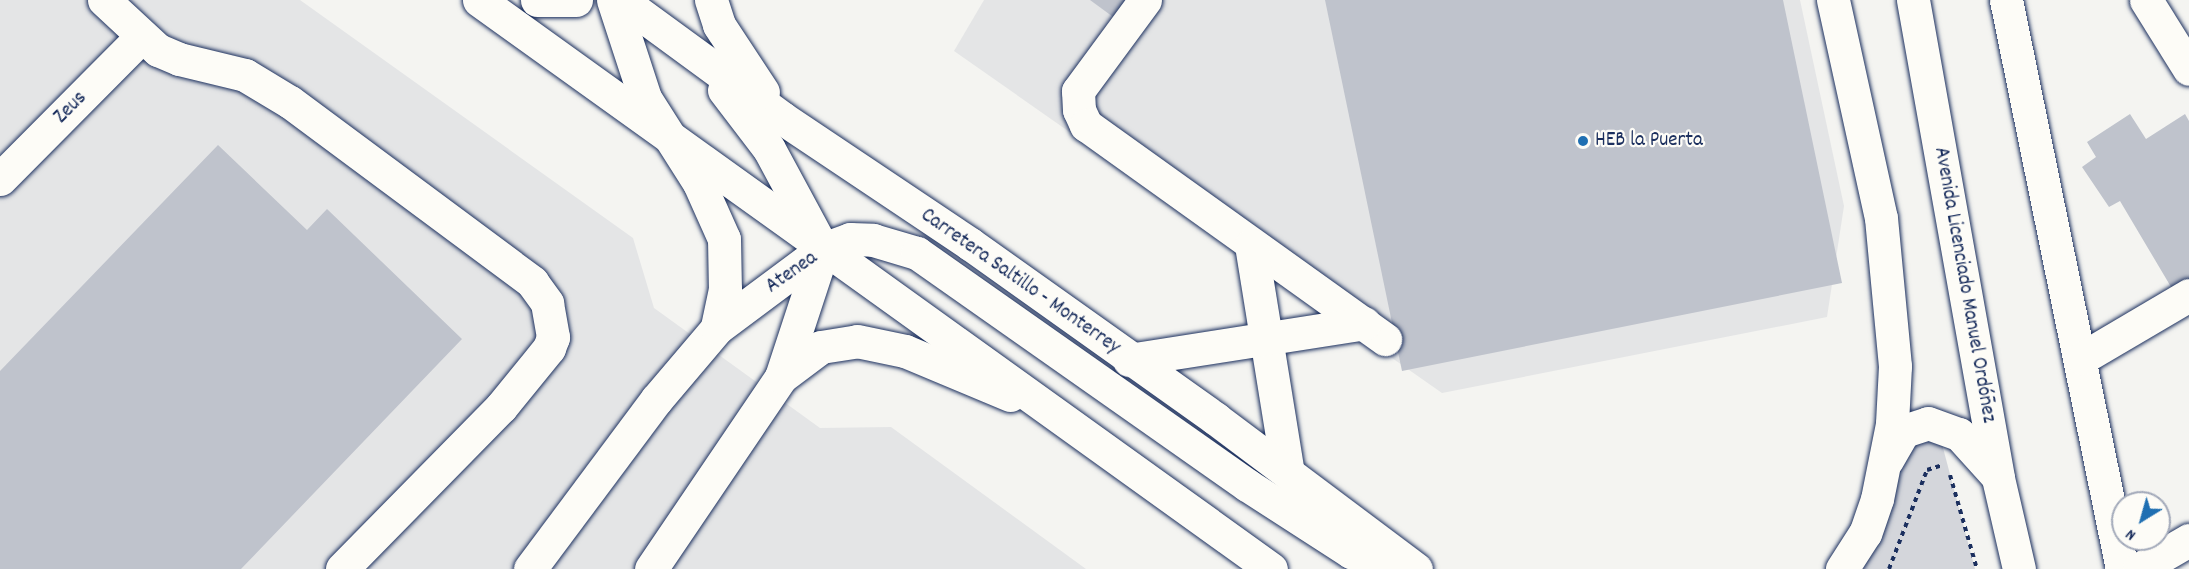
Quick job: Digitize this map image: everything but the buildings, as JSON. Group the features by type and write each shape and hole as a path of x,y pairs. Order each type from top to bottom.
{"main road":[{"path":"104,0 141,37 179,59 245,75 290,102 532,282 547,303 553,337 549,348 501,407 342,569"},
{"path":"480,0 823,249 1053,410 1271,569"},
{"path":"537,0 576,0"},
{"path":"613,0 645,98 675,141 716,216 723,239 725,289 717,328"},
{"name":"Carretera Saltillo - Monterrey","path":"621,0 782,118 969,244 1288,473 1416,569"},
{"path":"711,0 719,26 738,60 782,118"},
{"path":"1129,360 1214,346 1266,358 1374,331 1086,125 1077,99 1083,80 1145,0"},
{"path":"1833,0 1881,218 1893,313 1895,366 1885,465 1865,533 1842,569"},
{"name":"Avenida Licenciado Manuel Ordóñez","path":"1913,0 1998,478 2019,569"},
{"path":"2006,0 2082,358 2122,569"},
{"path":"2146,0 2189,69"},
{"name":"Zeus","path":"0,179 141,37"},
{"path":"699,56 769,149 823,249"},
{"path":"823,249 850,239 873,240 926,258 1247,484 1351,552 1392,569"},
{"path":"1251,245 1266,358 1288,473"},
{"name":"Atenea","path":"530,569 656,400 717,328 823,249"},
{"name":"Atenea","path":"651,569 781,377 823,249"},
{"path":"2082,358 2189,294"},
{"path":"781,377 821,347 857,341 905,351 1053,410"},
{"path":"1885,465 1904,431 1928,423 1959,434 1998,478"},
{"path":"1191,512 1247,569"},
{"path":"2139,569 2189,540"}],"path":[{"path":"1889,569 1927,470 1946,463 1977,569"}],"shaded area":[{"path":"0,0 300,0 633,238 654,308 820,428 891,427 1086,569 0,569"},
{"name":"HEB la Puerta","path":"984,0 1800,0 1844,206 1827,317 1442,393 954,51"},
{"path":"1922,431 1942,444 1975,569 1851,569 1902,442"}],"place":[{"name":"HEB la Puerta","path":"1583,141"}]}
